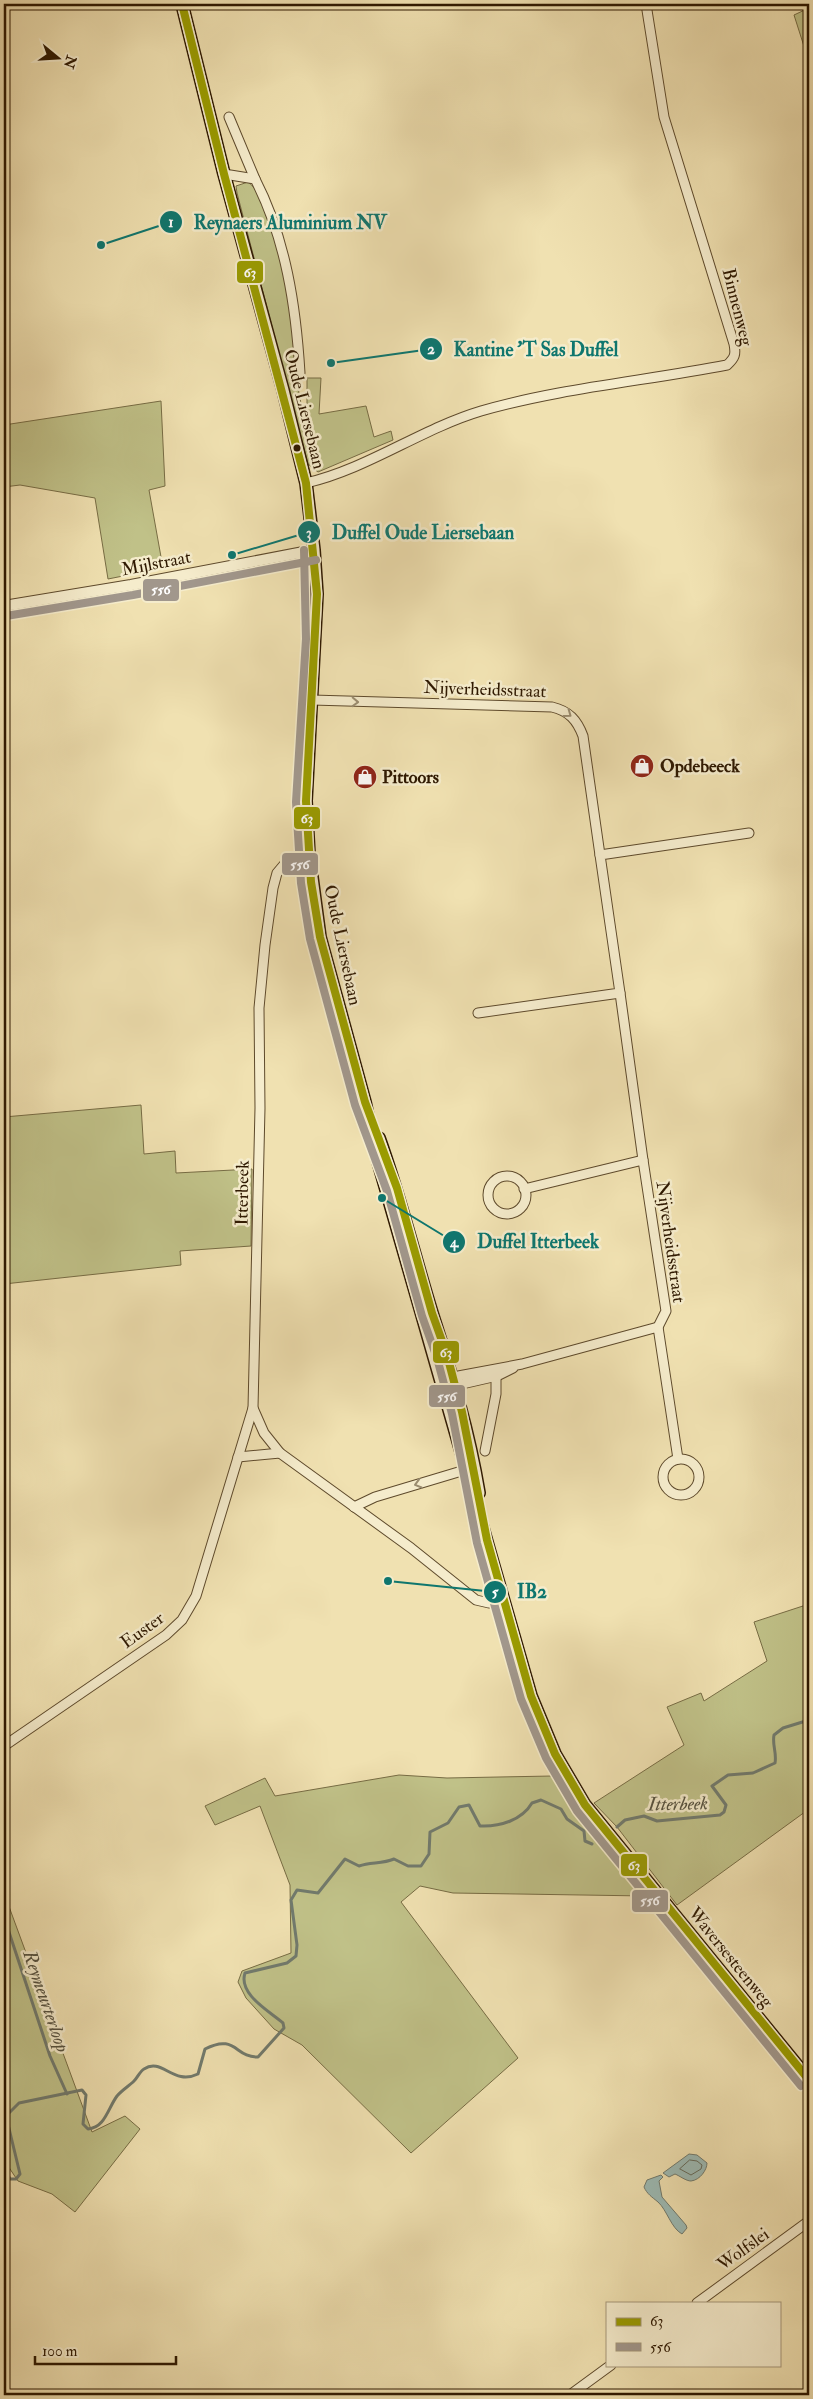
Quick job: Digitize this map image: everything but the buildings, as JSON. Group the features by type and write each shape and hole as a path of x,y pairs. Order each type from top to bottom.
{"main road":[{"name":"Oude Liersebaan","path":"182,4 224,174 286,398 306,483 317,594 306,801 308,855 320,937 365,1102 377,1158 465,1470 532,1696 544,1731 567,1777 606,1833"},
{"name":"Oude Liersebaan","path":"365,1102 397,1188 454,1382 487,1540"},
{"name":"Waversesteenweg","path":"606,1833 809,2080"}],"street":[{"name":"Binnenweg","path":"306,483 326,478 479,412 541,396 727,365 733,360 736,353 734,344 664,117 646,4"},
{"name":"Oude Liersebaan","path":"229,117 280,241 293,303 300,373"},
{"path":"224,174 255,179"},
{"name":"Mijlstraat","path":"4,606 131,585 314,550"},
{"name":"Nijverheidsstraat","path":"312,700 552,706 562,710 579,725 583,736 666,1311 658,1328 678,1459"},
{"path":"600,855 748,833"},
{"name":"Itterbeek","path":"308,855 288,860 277,873 265,945 259,1008 260,1108 253,1408 264,1433 280,1452 439,1569 476,1600 489,1604 504,1601"},
{"path":"478,1013 620,993"},
{"name":"Nijverheidsstraat","path":"524,1189 643,1160"},
{"path":"504,1177 516,1179 524,1189 526,1195 522,1206 513,1213 507,1214 496,1211 489,1202 489,1189 498,1179 504,1177"},
{"name":"Nijverheidsstraat","path":"442,1388 454,1382 658,1328"},
{"path":"485,1451 496,1394 495,1372"},
{"name":"Euster","path":"4,1746 166,1636 182,1620 196,1596 253,1408"},
{"path":"238,1458 280,1452"},
{"path":"678,1459 693,1463 700,1477 694,1491 683,1496 671,1493 664,1483 664,1470 678,1459"},
{"path":"354,1507 375,1497 465,1470"},
{"name":"Wolfslei","path":"698,2302 809,2221"},
{"path":"570,2395 610,2366"}],"green space":[{"path":"809,8 809,62 794,15"},
{"path":"248,182 256,191 265,211 283,268 292,319 299,395 307,425 307,378 321,378 319,414 366,406 374,437 391,431 393,440 318,472 308,464 237,193 236,186"},
{"path":"161,401 165,486 149,490 163,568 108,579 95,498 20,485 4,487 4,425"},
{"path":"141,1105 144,1154 175,1151 176,1173 252,1169 251,1246 180,1251 181,1265 4,1284 4,1117"},
{"path":"809,1604 809,1809 677,1905 617,1827 594,1803 684,1745 667,1707 701,1693 704,1701 767,1661 754,1622"},
{"path":"399,1775 447,1778 552,1776 593,1838 646,1896 453,1893 420,1886 401,1902 518,2058 411,2153 302,2045 274,2029 246,1998 238,1982 242,1971 291,1953 290,1885 260,1806 215,1825 205,1806 265,1778 275,1796"},
{"path":"4,1893 92,2132 125,2116 140,2129 75,2212 52,2194 18,2181 4,2160"}],"water":[{"path":"689,2154 697,2155 707,2163 700,2177 689,2181 675,2174 669,2177 663,2173"},
{"path":"661,2175 663,2177 659,2181 662,2197 686,2225 687,2228 682,2234 675,2228 661,2205 648,2194 644,2187 647,2180"}],"waterway":[{"name":"Itterbeek","path":"617,1827 625,1820 644,1816 657,1821 720,1815 724,1812 726,1805 712,1786 728,1775 753,1773 775,1763 774,1735 783,1728 809,1720"},
{"name":"Itterbeek","path":"4,2168 10,2179 16,2179 20,2174 6,2116 19,2103 82,2090 86,2095 83,2124 88,2129 94,2128 106,2117 117,2096 143,2070 150,2066 157,2066 175,2075 189,2077 198,2074 205,2049 223,2044 235,2047 244,2054 258,2057 284,2028 283,2023 250,1995 244,1981 245,1973 287,1963 296,1956 297,1945 291,1900 297,1890 318,1893 345,1859 359,1866 394,1859 408,1866 421,1866 429,1854 430,1832 448,1823 459,1807 469,1805 480,1826 488,1826 510,1821 522,1814 532,1803 541,1800 561,1809 567,1819 584,1831 585,1841 592,1844"},
{"name":"Reymeurterloop","path":"4,1917 50,2056 67,2094"}],"transit line":[{"name":"63","path":"182,4 224,174 306,483 317,594 306,801 311,882 320,937 365,1102 397,1188 432,1313 447,1355 462,1412 487,1540 531,1696 555,1754 585,1805 809,2080"},
{"name":"556","path":"304,550 306,639 296,802 301,883 310,939 355,1105 387,1191 422,1316 437,1358 452,1414 477,1543 521,1699 546,1758 577,1811 801,2086"},
{"name":"556","path":"6,616 133,595 316,560"}],"place":[{"name":"Reynaers Aluminium NV","path":"101,245"},
{"name":"Kantine 'T Sas Duffel","path":"331,363"},
{"name":"Duffel Oude Liersebaan","path":"232,555"},
{"name":"Opdebeeck","path":"642,766"},
{"name":"Pittoors","path":"365,777"},
{"name":"Duffel Itterbeek","path":"382,1198"},
{"name":"IB2","path":"388,1581"}]}
